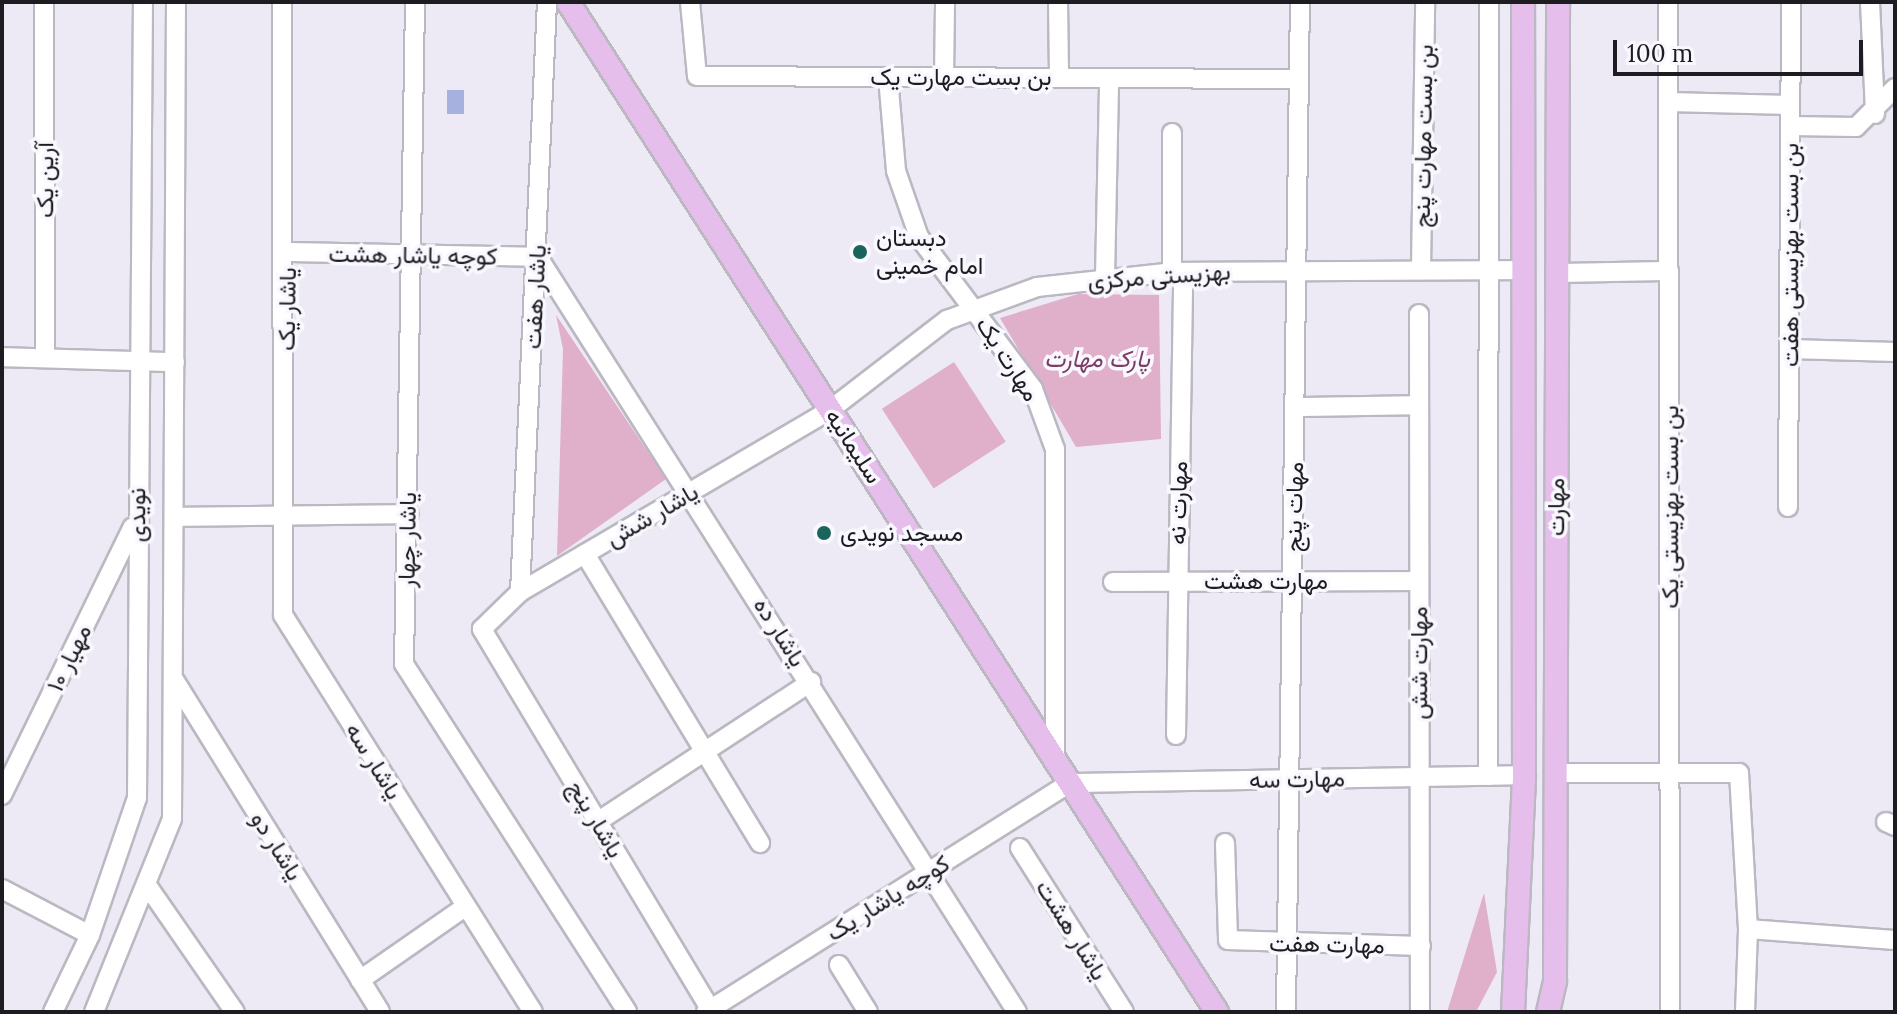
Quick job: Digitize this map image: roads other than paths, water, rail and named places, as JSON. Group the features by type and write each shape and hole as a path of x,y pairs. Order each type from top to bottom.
{"main road":[{"name":"سلیمانیه","path":"568,2 1217,1012"},
{"name":"مهارت","path":"1513,1012 1524,775 1523,2"},
{"name":"مهارت","path":"1548,1012 1555,981 1558,2"},
{"path":"1525,270 1556,273"},
{"path":"1524,775 1556,773"}],"street":[{"name":"آرین یک","path":"44,2 45,358"},
{"name":"نویدی","path":"53,1012 90,935 137,798 137,359 143,2"},
{"name":"نویدی","path":"94,1012 149,888 172,819 176,517 176,2"},
{"name":"یاشار یک","path":"282,2 287,252 283,615"},
{"name":"یاشار چهار","path":"415,2 409,514 404,664 627,1012"},
{"name":"یاشار هفت","path":"520,592 538,257 547,2"},
{"name":"بن بست مهارت یک","path":"690,2 697,76 1299,79"},
{"path":"944,77 945,2"},
{"path":"1058,2 1059,77"},
{"name":"مهات پنج","path":"1286,1012 1300,2"},
{"name":"بن بست مهارت پنج","path":"1421,269 1425,2"},
{"path":"1488,776 1492,270 1489,2"},
{"name":"بن بست بهزیستی یک","path":"1668,2 1670,1012"},
{"name":"بن بست بهزیستی هفت","path":"1788,507 1791,2"},
{"path":"1870,2 1875,114"},
{"name":"مهارت یک","path":"888,77 896,171 919,237 1033,389 1055,449 1055,759"},
{"path":"1105,277 1109,79"},
{"path":"1790,126 1835,130 1875,114 1895,88"},
{"path":"1668,102 1790,105"},
{"name":"مهارت نه","path":"1172,133 1178,272 1176,735"},
{"name":"کوچه یاشار هشت","path":"287,252 538,257"},
{"name":"یاشار ده","path":"538,257 692,491 1017,1012"},
{"name":"بهزیستی مرکزی","path":"830,410 947,320 1037,287 1105,277 1178,272 1525,270"},
{"path":"1556,273 1669,271"},
{"name":"مهارت شش","path":"1419,314 1420,1012"},
{"path":"1790,349 1895,352"},
{"path":"2,357 175,362"},
{"path":"1296,407 1419,405"},
{"name":"یاشار شش","path":"482,629 520,592 830,410"},
{"path":"176,517 285,512 409,514"},
{"name":"مهیار ۱۰","path":"2,795 136,521"},
{"path":"585,554 760,843"},
{"name":"مهارت هشت","path":"1113,582 1419,581"},
{"name":"یاشار سه","path":"283,615 533,1012"},
{"name":"یاشار پنج","path":"482,629 710,1011"},
{"name":"یاشار دو","path":"174,680 380,1012"},
{"path":"597,822 811,682"},
{"path":"1556,773 1669,770 1739,773 1748,929 1745,1012"},
{"name":"مهارت سه","path":"1070,783 1524,775"},
{"name":"کوچه یاشار یک","path":"710,1011 1070,783"},
{"name":"مهارت هفت","path":"1225,843 1227,935 1233,942 1421,946"},
{"name":"یاشار هشت","path":"1020,848 1124,1012"},
{"path":"149,888 235,1012"},
{"path":"2,889 90,935"},
{"path":"360,980 465,907"},
{"path":"1748,929 1895,940"},
{"path":"839,965 868,1012"}],"place":[{"name":"دبستان امام خمینی","path":"860,252"},
{"name":"مسجد نویدی","path":"824,533"}],"park label":[{"name":"پارک مهارت","path":"1097,359"}]}
